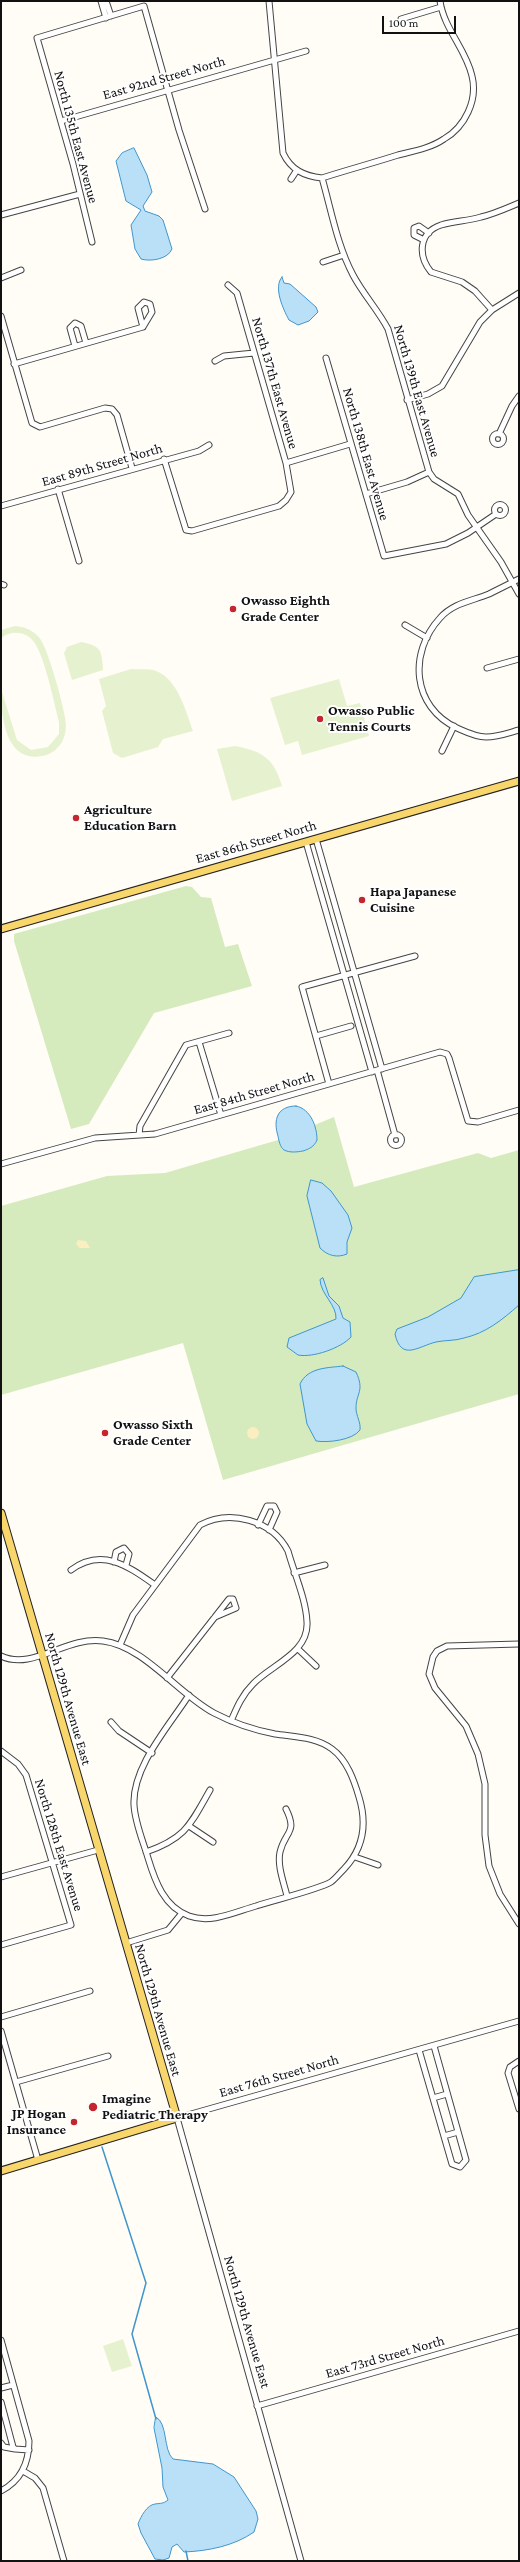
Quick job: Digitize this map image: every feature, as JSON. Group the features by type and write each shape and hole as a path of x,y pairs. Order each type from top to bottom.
{"main road":[{"name":"East 86th Street North","path":"1,929 519,781"},
{"name":"North 129th Avenue East","path":"1,1513 177,2118"},
{"name":"East 76th Street North","path":"1,2171 177,2118"}],"street":[{"path":"101,1 108,17"},
{"path":"106,1 108,17"},
{"path":"269,1 280,142 288,162 296,170 308,176 322,178 432,146 456,130 466,117 472,104 473,78 468,62 453,37 440,1"},
{"path":"108,17 144,6 167,90 205,208"},
{"path":"401,18 441,7"},
{"name":"North 135th East Avenue","path":"92,242 61,121 37,38 108,17"},
{"name":"East 92nd Street North","path":"61,121 306,51"},
{"path":"291,179 296,170"},
{"name":"North 139th East Avenue","path":"322,178 344,255 353,275 379,311 388,329 407,400 429,472 434,479 458,494 519,594"},
{"path":"1,215 80,194"},
{"path":"492,310 475,291 462,282 431,272 422,256 427,236 441,225 481,218 519,203"},
{"path":"323,262 344,255"},
{"path":"1,278 21,270"},
{"name":"North 137th East Avenue","path":"164,459 186,530 192,531 271,508 286,500 291,492 286,463 237,293 228,285"},
{"path":"407,400 428,394 442,386 469,337 492,310 519,293"},
{"path":"1,316 14,364 34,425 40,427 105,408 112,408 117,415 132,468"},
{"path":"75,346 70,329 74,323 81,326 86,343"},
{"path":"14,364 143,327"},
{"path":"215,362 224,356 254,353"},
{"name":"North 138th East Avenue","path":"326,358 384,556 446,544 477,527"},
{"path":"499,434 512,406 519,396"},
{"path":"286,463 350,444"},
{"name":"East 89th Street North","path":"1,506 164,459 199,451 208,445"},
{"path":"366,494 407,482 429,472"},
{"path":"58,490 79,561"},
{"path":"477,527 496,514"},
{"path":"519,579 451,608 440,618 427,638 418,664 421,688 432,709 454,726 486,737 519,730"},
{"path":"405,625 427,638"},
{"path":"486,668 519,659"},
{"path":"442,751 454,726"},
{"path":"316,839 354,973 377,1070 395,1134"},
{"path":"306,842 345,975 377,1070"},
{"path":"329,1084 302,987 415,956"},
{"path":"316,1036 351,1026"},
{"path":"139,1135 140,1126 186,1045 229,1033"},
{"path":"199,1042 221,1115"},
{"name":"East 84th Street North","path":"1,1164 95,1138 155,1134 440,1052 447,1054 465,1117 472,1122 478,1122 519,1110"},
{"path":"258,1525 267,1506 274,1506 277,1512 269,1530"},
{"path":"120,1645 133,1615 200,1525 227,1517 238,1517 269,1530 286,1547 307,1621 304,1639 298,1649 252,1685 240,1700 231,1721"},
{"path":"114,1562 116,1552 124,1548 129,1554 126,1565"},
{"path":"71,1570 82,1562 89,1560 114,1562 126,1565 155,1585"},
{"path":"294,1573 325,1565"},
{"path":"167,1678 215,1617"},
{"path":"1,1656 20,1661 86,1641 101,1641 120,1645 167,1678 212,1712 231,1721 274,1734 309,1738 332,1749 349,1769 363,1810 363,1830 355,1857 330,1882 208,1920 182,1913 164,1897 146,1852 136,1816 134,1794 140,1773 189,1695"},
{"path":"519,1644 455,1644 442,1648 433,1657 429,1667 431,1681 466,1726 478,1754 485,1784 485,1835 489,1866 500,1894 519,1924"},
{"path":"298,1649 316,1666"},
{"path":"111,1722 119,1731 152,1753"},
{"name":"North 128th East Avenue","path":"1,1751 7,1754 18,1764 26,1775 71,1925 1,1945"},
{"path":"146,1852 175,1841 189,1826 210,1790"},
{"path":"286,1809 292,1823 292,1829 280,1852 279,1863 287,1896"},
{"path":"189,1826 214,1842"},
{"path":"1,1877 98,1850"},
{"path":"355,1857 378,1865"},
{"path":"126,1944 168,1930 182,1913"},
{"path":"1,2017 90,1991"},
{"name":"East 76th Street North","path":"177,2118 519,2021"},
{"path":"1,2031 38,2160"},
{"path":"419,2050 452,2164 460,2167 466,2160 434,2046"},
{"path":"16,2082 108,2056"},
{"path":"519,2061 510,2067 508,2072 519,2109"},
{"path":"433,2098 447,2094"},
{"name":"North 129th Avenue East","path":"177,2118 301,2561"},
{"path":"444,2136 458,2132"},
{"name":"East 73rd Street North","path":"257,2406 519,2331"},
{"path":"1,2340 27,2433 29,2450 23,2471 14,2482 1,2491"},
{"path":"1,2388 13,2385"},
{"path":"1,2402 15,2449"},
{"path":"1,2443 4,2447 29,2450"},
{"path":"23,2471 35,2478 43,2488 64,2561"}],"green space":[{"path":"15,626 30,630 41,640 52,668 63,707 66,725 64,738 52,753 42,756 30,756 20,752 13,745 4,723 1,689 17,740 31,750 48,747 59,734 59,722 49,680 42,658 34,642 31,638 18,633 5,635 1,638 1,630"},
{"path":"81,642 93,645 99,650 102,658 103,670 72,680 64,653 67,647"},
{"path":"131,669 153,670 164,675 170,681 176,688 193,731 163,739 158,747 122,758 113,753 102,711 106,706 99,679"},
{"name":"Owasso Public Tennis Courts","path":"339,679 347,706 360,703 369,736 302,755 298,741 285,745 270,698"},
{"path":"235,746 253,750 266,757 271,762 279,776 282,786 232,801 217,749"},
{"path":"186,886 192,887 201,897 211,898 225,947 238,944 252,986 154,1013 89,1124 71,1129 14,941 14,934"},
{"path":"334,1117 354,1187 478,1153 491,1158 519,1150 519,1394 223,1480 183,1343 1,1395 1,1206 107,1176 165,1173 278,1140"},
{"path":"123,2339 132,2366 112,2372 103,2346"}],"sand":[{"path":"78,1240 86,1241 90,1248 80,1248 76,1244"},
{"path":"255,1427 258,1428 258,1438 251,1439 248,1438 247,1431 248,1428"}],"water":[{"path":"134,148 147,175 152,192 143,206 145,211 159,216 163,220 172,249 167,255 159,259 141,259 135,249 131,225 141,210 126,201 116,161 122,153"},
{"path":"282,277 284,283 290,284 316,307 318,312 309,321 298,325 289,320 280,298 278,286"},
{"path":"296,1106 306,1111 312,1119 316,1130 317,1140 313,1146 307,1149 291,1152 284,1150 279,1142 276,1119 284,1108"},
{"path":"311,1180 322,1183 331,1191 348,1215 352,1228 347,1242 347,1254 333,1256 320,1248 307,1196"},
{"path":"519,1270 519,1305 500,1321 487,1329 472,1336 436,1342 411,1350 402,1348 398,1343 395,1334 397,1329 428,1317 461,1298 474,1277"},
{"path":"323,1278 329,1296 339,1306 343,1318 350,1322 351,1337 341,1345 319,1354 304,1356 298,1355 287,1347 289,1338 336,1319 334,1309 321,1285 320,1280"},
{"path":"343,1366 356,1372 359,1378 360,1388 356,1408 360,1430 352,1436 340,1440 327,1442 316,1441 307,1424 300,1384 308,1374 313,1371"},
{"path":"156,2417 160,2420 170,2455 173,2459 213,2464 234,2477 256,2511 258,2519 254,2532 238,2541 220,2547 202,2550 184,2552 177,2544 172,2547 169,2558 163,2560 155,2559 141,2533 138,2524 149,2506 163,2503 168,2500 163,2487 162,2468 154,2428"}],"waterway":[{"path":"102,2147 146,2283 132,2334 156,2419"},
{"path":"186,2551 188,2561"}],"place":[{"name":"Owasso Eighth Grade Center","path":"233,609"},
{"name":"Owasso Public Tennis Courts","path":"320,719"},
{"name":"Agriculture Education Barn","path":"76,818"},
{"name":"Hapa Japanese Cuisine","path":"362,900"},
{"name":"Owasso Sixth Grade Center","path":"105,1433"},
{"name":"Imagine Pediatric Therapy","path":"93,2107"},
{"name":"JP Hogan Insurance","path":"74,2122"}]}
